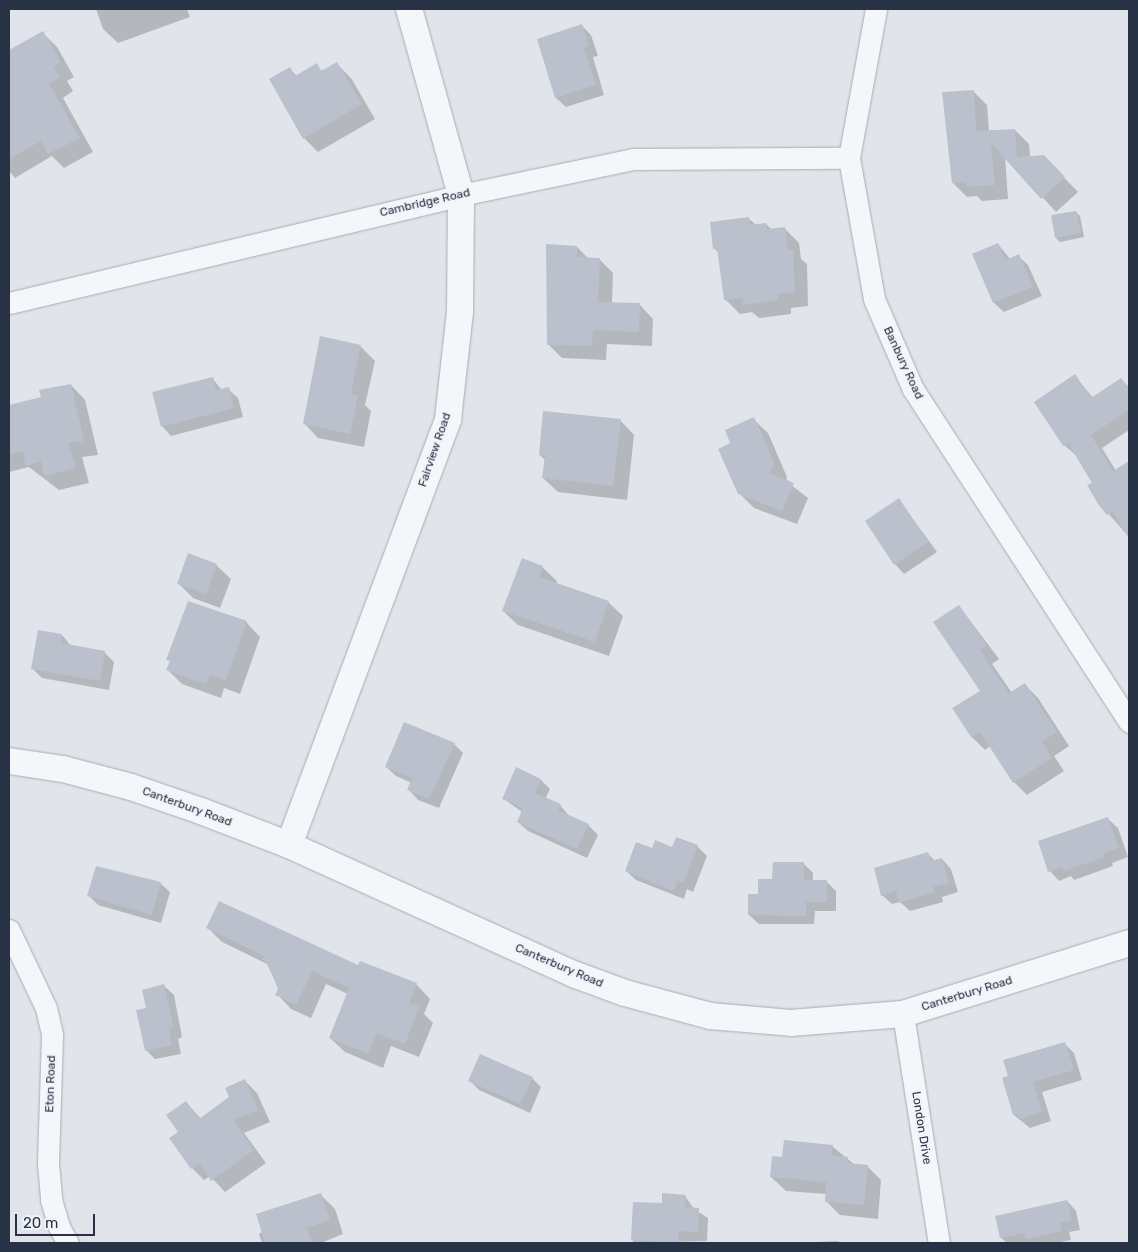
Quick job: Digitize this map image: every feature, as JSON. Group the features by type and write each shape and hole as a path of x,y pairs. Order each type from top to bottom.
{"street":[{"name":"Fairview Road","path":"289,845 448,419 460,312 460,195 409,9"},
{"name":"Banbury Road","path":"876,9 849,158 874,299 913,389 1129,722"},
{"name":"Cambridge Road","path":"9,303 460,195 633,159 849,158"},
{"name":"Canterbury Road","path":"9,761 64,769 131,787 289,845 576,975 665,1005 749,1022 792,1024 903,1014 1129,943"},
{"name":"Eton Road","path":"9,930 46,1008 52,1035 48,1164 51,1200 58,1227 68,1243"},
{"name":"London Drive","path":"903,1014 938,1243"}],"building":[{"path":"582,24 589,46 584,48 596,85 555,98 537,39"},
{"path":"43,31 61,62 54,67 60,77 49,84 80,138 48,154 41,141 9,159 9,50"},
{"path":"337,62 362,104 303,139 269,79 290,67 295,76 317,63 321,71"},
{"path":"974,90 976,131 1015,129 1017,157 1044,155 1065,177 1041,199 991,143 995,185 966,187 966,182 952,183 942,92"},
{"path":"1076,211 1081,233 1055,238 1051,215"},
{"path":"749,217 750,225 766,223 767,229 785,227 788,250 793,249 795,292 777,294 778,300 743,305 742,298 724,300 717,248 713,249 710,222"},
{"path":"998,243 1006,260 1019,254 1033,287 993,303 972,254"},
{"path":"546,244 577,246 577,257 600,258 598,302 640,303 639,332 593,330 592,346 547,345"},
{"path":"320,336 361,345 351,394 358,396 350,434 303,424"},
{"path":"1075,374 1091,398 1121,378 1129,389 1129,410 1091,435 1113,471 1129,461 1129,539 1113,512 1107,515 1098,504 1087,485 1092,483 1068,443 1063,446 1034,402"},
{"path":"213,377 216,390 229,387 234,408 161,427 152,392"},
{"path":"71,384 84,441 68,443 76,468 44,476 41,461 26,466 23,451 9,454 9,405 41,397 39,390"},
{"path":"543,411 621,419 613,486 542,478 545,456 539,455"},
{"path":"754,417 774,462 770,473 794,483 782,511 738,494 718,449 730,443 725,430"},
{"path":"899,498 928,542 894,565 865,521"},
{"path":"188,553 217,564 206,594 177,584"},
{"path":"522,558 543,566 539,577 609,601 595,642 502,611"},
{"path":"188,601 247,621 226,680 210,675 206,684 166,670 170,661 166,660"},
{"path":"959,605 987,646 980,650 1009,693 1025,683 1057,732 1042,742 1052,758 1013,783 980,732 971,737 952,708 980,691 933,622"},
{"path":"38,630 62,634 61,643 105,651 100,681 31,669"},
{"path":"404,722 455,743 429,799 407,790 412,778 385,767"},
{"path":"516,767 541,779 535,793 561,804 558,810 589,824 577,849 517,822 523,808 502,799"},
{"path":"1108,817 1119,848 1103,853 1105,857 1063,871 1062,867 1048,872 1038,841"},
{"path":"676,837 698,845 683,883 678,881 674,891 625,871 636,842 652,848 655,840 672,847"},
{"path":"928,852 931,861 942,858 949,883 933,887 935,892 899,903 896,891 881,896 874,868"},
{"path":"773,862 804,862 804,880 827,880 827,902 806,902 806,916 748,915 748,894 758,894 758,879 772,879"},
{"path":"96,866 161,882 152,915 87,896"},
{"path":"219,901 358,965 360,961 417,983 409,1003 419,1007 405,1044 377,1033 368,1054 329,1038 349,988 312,971 296,1005 275,995 278,989 268,964 262,960 264,956 206,928"},
{"path":"164,984 174,1028 169,1029 172,1045 145,1051 136,1010 146,1008 142,990"},
{"path":"1065,1042 1074,1070 1033,1082 1042,1112 1020,1119 1018,1114 1013,1115 1002,1078 1008,1076 1003,1060"},
{"path":"480,1054 533,1077 520,1104 468,1081"},
{"path":"245,1079 258,1110 233,1120 254,1150 211,1181 199,1163 191,1169 169,1138 178,1132 166,1115 186,1101 199,1119 229,1097 225,1088"},
{"path":"784,1140 833,1145 832,1155 848,1157 847,1163 868,1165 864,1205 825,1202 826,1182 770,1177 772,1156 782,1157"},
{"path":"321,1193 330,1220 307,1228 312,1243 265,1243 256,1214"},
{"path":"662,1193 686,1195 685,1207 699,1208 698,1232 679,1231 678,1243 631,1240 633,1202 662,1203"},
{"path":"1067,1200 1072,1221 1060,1223 1062,1231 1026,1239 1024,1233 1000,1238 995,1216"}]}
